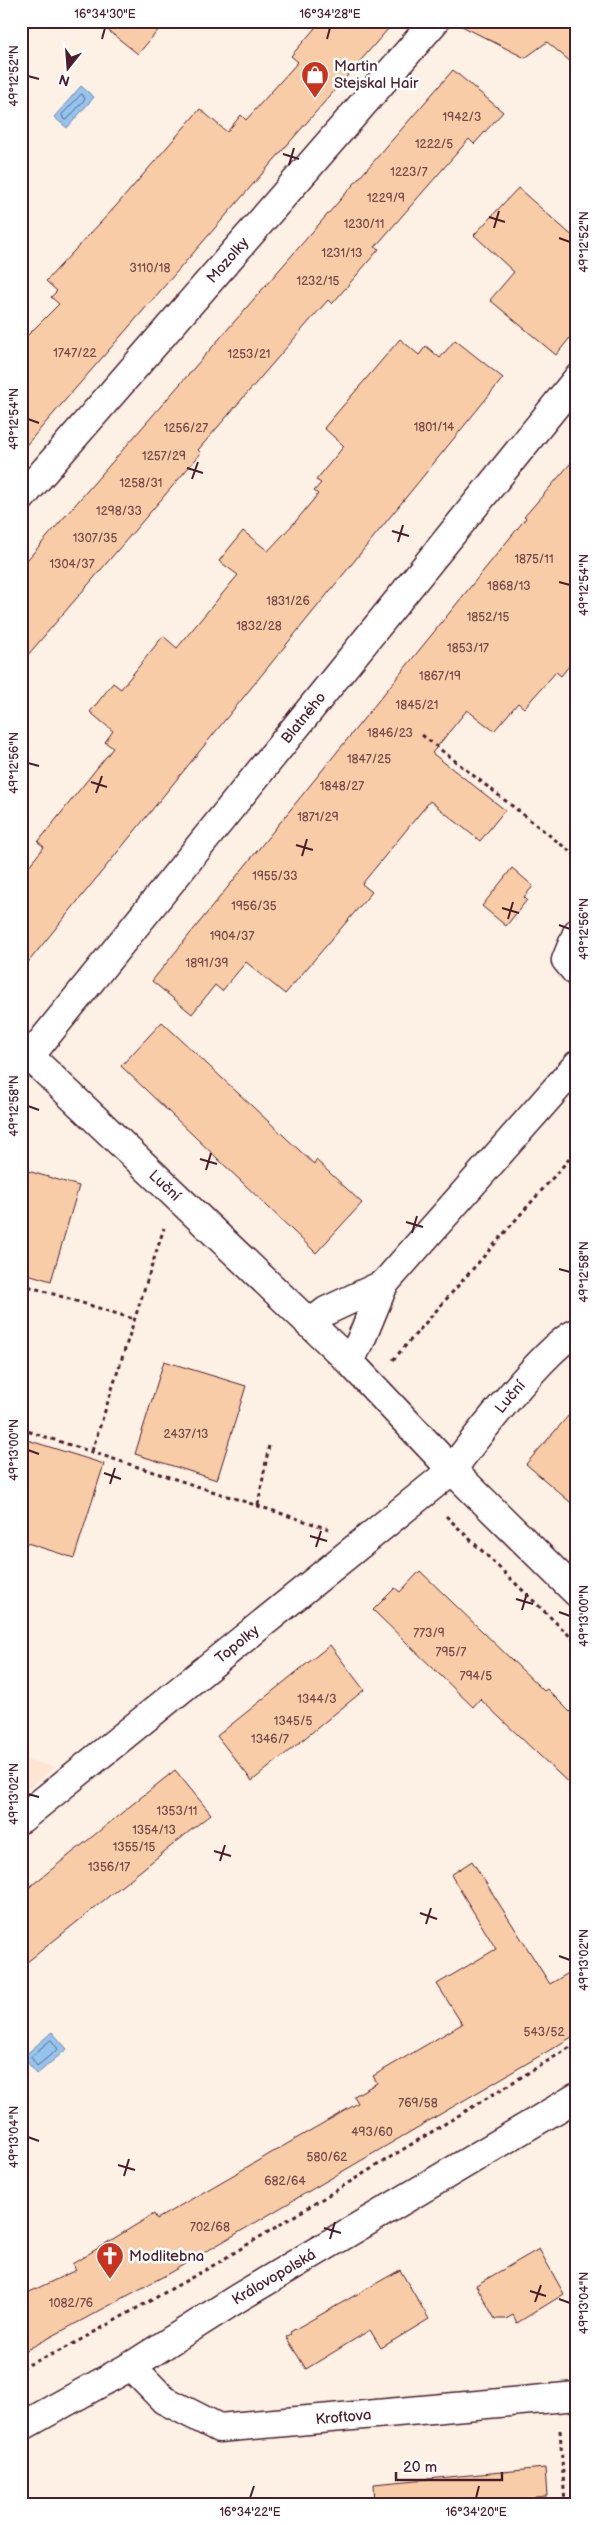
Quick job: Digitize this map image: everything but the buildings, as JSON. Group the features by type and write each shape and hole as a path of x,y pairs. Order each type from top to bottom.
{"street":[{"name":"Mozolky","path":"21,498 435,21"},
{"name":"Blatného","path":"26,1052 577,380"},
{"path":"577,933 566,960 577,973"},
{"name":"Luční","path":"26,1052 309,1324 349,1360 452,1470 577,1593"},
{"path":"349,1360 360,1342 384,1284 577,1066"},
{"path":"309,1324 326,1311 384,1284"},
{"name":"Luční","path":"452,1470 469,1446 554,1347 577,1333"},
{"name":"Topolky","path":"21,1819 452,1470"},
{"name":"Královopolská","path":"21,2426 131,2366 246,2293 577,2097"},
{"name":"Kroftova","path":"131,2366 164,2400 219,2428 577,2396"}],"path":[{"path":"422,734 576,856"},
{"path":"394,1359 577,1150"},
{"path":"92,1451 164,1227"},
{"path":"21,1284 134,1319"},
{"path":"21,1429 336,1531"},
{"path":"258,1505 269,1445"},
{"path":"440,1514 446,1516 577,1643"},
{"path":"21,2368 64,2349 214,2266 577,2043"},
{"path":"560,2425 566,2504"}],"shaded area":[{"path":"21,1758 55,1767 21,1794"}],"water":[{"path":"81,86 94,97 67,128 54,117"},
{"path":"52,2032 67,2049 37,2074 23,2057"}],"place":[{"name":"Martin Stejskal Hair","path":"315,99"},
{"name":"Modlitebna","path":"110,2280"}]}
